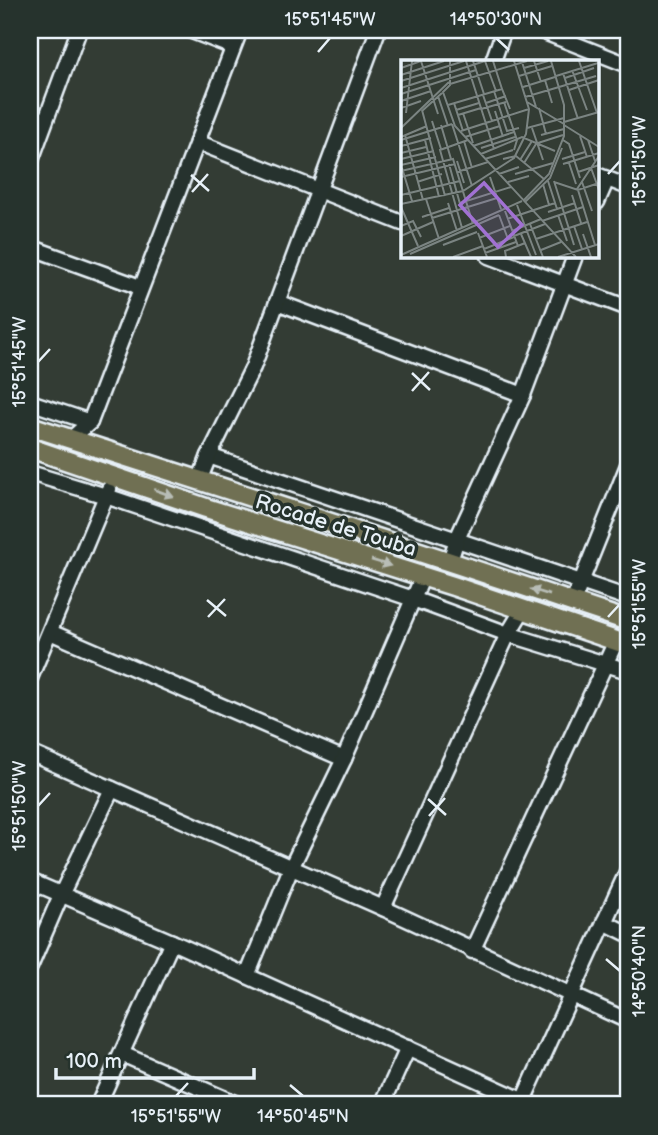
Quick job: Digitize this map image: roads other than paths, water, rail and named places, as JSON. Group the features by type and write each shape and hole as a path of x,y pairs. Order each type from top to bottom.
{"main road":[{"name":"Rocade de Touba","path":"30,426 628,621"},
{"name":"Rocade de Touba","path":"30,448 622,643"}],"street":[{"path":"30,163 79,30"},
{"path":"189,30 233,47"},
{"path":"71,439 90,422 240,30"},
{"path":"199,481 253,367 378,30"},
{"path":"493,60 504,30"},
{"path":"539,30 628,65"},
{"path":"197,142 401,223"},
{"path":"598,197 602,176 628,187"},
{"path":"30,247 141,287"},
{"path":"492,257 628,308"},
{"path":"450,561 457,539 523,395 575,257"},
{"path":"277,302 523,395"},
{"path":"30,402 90,422"},
{"path":"209,456 628,598"},
{"path":"573,602 628,465"},
{"path":"30,473 413,599 508,634 628,671"},
{"path":"30,678 106,496 117,476"},
{"path":"247,976 291,868 344,759 423,576"},
{"path":"383,908 508,634 522,611"},
{"path":"50,632 344,759"},
{"path":"472,950 604,664 622,643"},
{"path":"30,753 383,908 628,1021"},
{"path":"30,967 112,789"},
{"path":"30,881 408,1048 525,1104 570,995 628,870"},
{"path":"604,922 628,934"},
{"path":"98,1105 172,942"},
{"path":"382,1105 408,1048"},
{"path":"122,1054 239,1105"}]}
